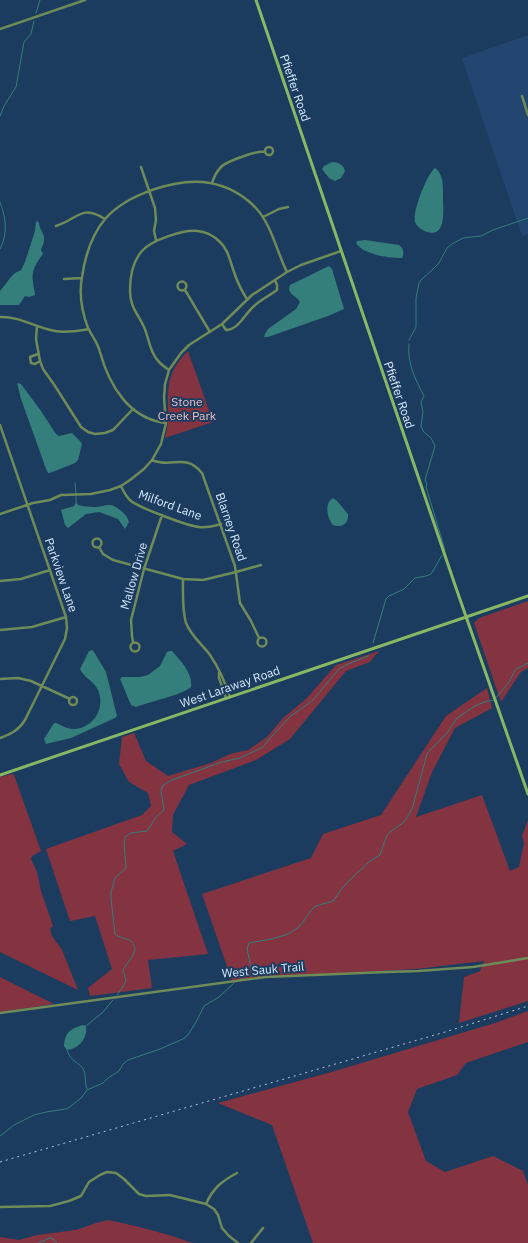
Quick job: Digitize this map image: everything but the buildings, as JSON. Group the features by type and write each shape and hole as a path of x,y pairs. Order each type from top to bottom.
{"street":[{"path":"0,29 85,0"},
{"name":"Pfieffer Road","path":"256,0 528,794"},
{"path":"522,96 528,115"},
{"path":"212,183 218,171 226,164 255,153 262,151 265,152"},
{"path":"141,167 155,208 156,220 154,231 156,240"},
{"path":"166,423 147,418 133,409 114,387 103,364 97,344 85,316 82,300 82,278 90,242 105,219 121,204 150,191 186,182 212,183 230,189 240,195 263,217 271,232 287,272"},
{"path":"263,217 279,209 288,207"},
{"path":"56,226 68,222 77,215 84,213 95,214 105,219"},
{"path":"169,370 159,362 154,355 145,328 132,304 130,290 133,269 137,258 145,248 156,240 194,230 204,232 212,236 219,241 226,251 238,284 247,299"},
{"path":"0,514 61,496 71,494 91,494 110,490 121,486 130,480 144,469 152,460 160,444 166,423 165,391 169,370 186,348 222,324 247,299 287,272 301,265 341,251"},
{"path":"64,279 82,278"},
{"path":"222,324 226,330 231,330 235,327 253,306 267,295 277,290 275,280"},
{"path":"185,290 210,332"},
{"path":"0,317 13,318 54,331 71,332 89,328"},
{"path":"38,326 36,339 38,354 43,369 81,427 88,432 105,434 113,430 133,409"},
{"path":"38,354 30,358 31,362 35,364 40,361"},
{"name":"Parkview Lane","path":"0,426 66,617 67,628 65,639 28,716 21,726 11,734 0,738"},
{"name":"Blarney Road","path":"152,460 164,464 185,462 200,470 221,524 236,572 240,603 259,638"},
{"name":"Milford Lane","path":"121,486 125,495 132,502 162,515 199,527 212,527 221,524"},
{"name":"Mallow Drive","path":"133,642 131,620 144,569 162,515"},
{"path":"99,547 103,554 109,559 183,579 203,580 261,565"},
{"path":"0,581 21,579 50,570"},
{"path":"183,579 183,608 186,622 193,635 210,655 219,672 223,676 230,697"},
{"name":"West Laraway Road","path":"0,775 528,596"},
{"path":"0,630 32,627 66,617"},
{"path":"219,672 219,678 226,698"},
{"path":"0,679 18,678 31,681 70,699"},
{"name":"West Sauk Trail","path":"0,1013 266,977 418,972 473,967 528,958"},
{"path":"0,1207 50,1206 69,1201 81,1196 89,1182 107,1172 116,1173 140,1194 146,1196 170,1195 206,1204 214,1209 218,1215 222,1228 238,1243"},
{"path":"206,1204 210,1194 222,1181 237,1173"},
{"path":"251,1243 263,1228"}],"shaded area":[{"path":"528,35 528,234 522,236 462,58"},
{"path":"332,162 340,164 345,171 341,178 335,181 329,178 322,169 324,166"},
{"path":"435,168 440,174 442,181 443,215 441,227 438,231 433,233 427,232 420,228 415,222 415,217 421,194 428,178"},
{"path":"37,221 43,234 44,242 41,250 43,254 33,271 35,295 29,297 25,296 19,305 0,305 0,291 15,273 21,270 25,262"},
{"path":"365,240 399,245 402,248 403,256 402,258 390,257 371,253 356,243 357,241"},
{"path":"329,266 332,269 344,309 268,337 264,337 268,329 296,309 300,302 289,291 290,285"},
{"path":"17,383 21,384 56,434 59,436 72,433 80,441 82,444 78,460 75,463 48,473 21,399"},
{"path":"333,498 348,514 346,523 339,526 333,525 329,519 327,511 328,503"},
{"path":"77,503 78,505 90,507 110,505 116,507 125,514 129,522 125,529 118,519 99,512 86,514 68,528 65,525 61,510 74,506"},
{"path":"92,650 106,672 117,716 71,738 46,744 44,739 54,723 71,729 80,728 92,721 99,710 100,697 98,690 80,669 89,651"},
{"path":"172,651 179,658 188,672 191,687 173,696 136,707 131,705 120,679 122,677 140,677 148,675 160,666 167,652"},
{"path":"83,1025 86,1026 86,1035 84,1039 75,1048 67,1050 64,1046 67,1034 75,1028"}],"green space":[{"name":"Stone Creek Park","path":"188,351 213,422 165,438 168,414 169,382 178,362"},
{"path":"528,601 528,668 521,672 501,702 474,623 479,618"},
{"path":"379,651 370,662 346,671 290,739 256,760 189,785 173,815 172,832 187,844 173,851 208,954 148,960 152,988 90,996 88,988 112,969 95,916 70,921 46,849 142,815 151,806 148,793 129,782 119,764 122,737 134,733 146,761 168,776 211,763 230,754 248,750 267,737 283,718 306,699 336,665"},
{"path":"487,688 492,708 455,728 432,772 416,817 482,795 510,871 519,867 524,843 522,836 528,820 528,1001 459,1023 464,977 480,971 484,961 416,969 268,977 232,981 202,894 311,858 323,834 381,815 446,716"},
{"path":"12,774 14,775 41,851 32,856 31,859 37,872 41,891 53,926 50,928 51,932 53,938 62,950 78,990 0,952 0,777"},
{"path":"0,977 54,1004 0,1012"},
{"path":"528,1011 528,1042 466,1063 457,1075 417,1089 408,1112 426,1161 445,1172 493,1156 523,1171 528,1185 528,1243 313,1243 272,1125 218,1103 335,1071 495,1023"},
{"path":"108,1220 151,1230 193,1243 0,1243 0,1237 19,1240 37,1235 76,1230"}],"waterway":[{"path":"36,13 40,0"},
{"path":"0,116 4,106 16,87 24,42 31,34 34,21"},
{"path":"0,202 4,214 5,226 3,243 0,249"},
{"path":"409,340 416,327 416,298 419,283 439,263 447,248 463,238 481,236 493,230 528,218"},
{"path":"409,344 410,364 424,396 421,402 423,412 421,426 423,431 431,438 435,446 425,480 445,550"},
{"path":"75,483 76,493"},
{"path":"76,496 76,503"},
{"path":"373,643 386,599 404,589 415,578 431,574 442,555"},
{"path":"117,995 126,980 123,970 135,950 134,945 130,940 115,934 111,892 115,878 126,868 124,844 125,837 131,833 147,831 157,816 164,810 161,791 163,785 172,780 222,762 240,758 263,747 291,716 312,701 339,669 369,655"},
{"path":"496,698 509,682 516,669 528,663"},
{"path":"240,980 245,976 250,975 252,972 247,949 249,943 272,939 288,934 296,929 301,925 312,909 316,906 334,900 342,888 357,873 370,861 380,855 387,835 404,822 412,809 427,754 447,733 457,718 475,706 494,700"},
{"path":"0,1136 14,1125 34,1115 70,1107 82,1097 87,1090 103,1083 119,1071 123,1064 128,1060 183,1039 188,1035 204,1006 219,997 234,983"},
{"path":"86,1026 102,1013 113,1000"},
{"path":"67,1050 71,1058 84,1070 87,1089"},
{"path":"38,1243 50,1238 57,1243"}],"railway":[{"path":"0,1162 445,1032 528,1006"}]}
